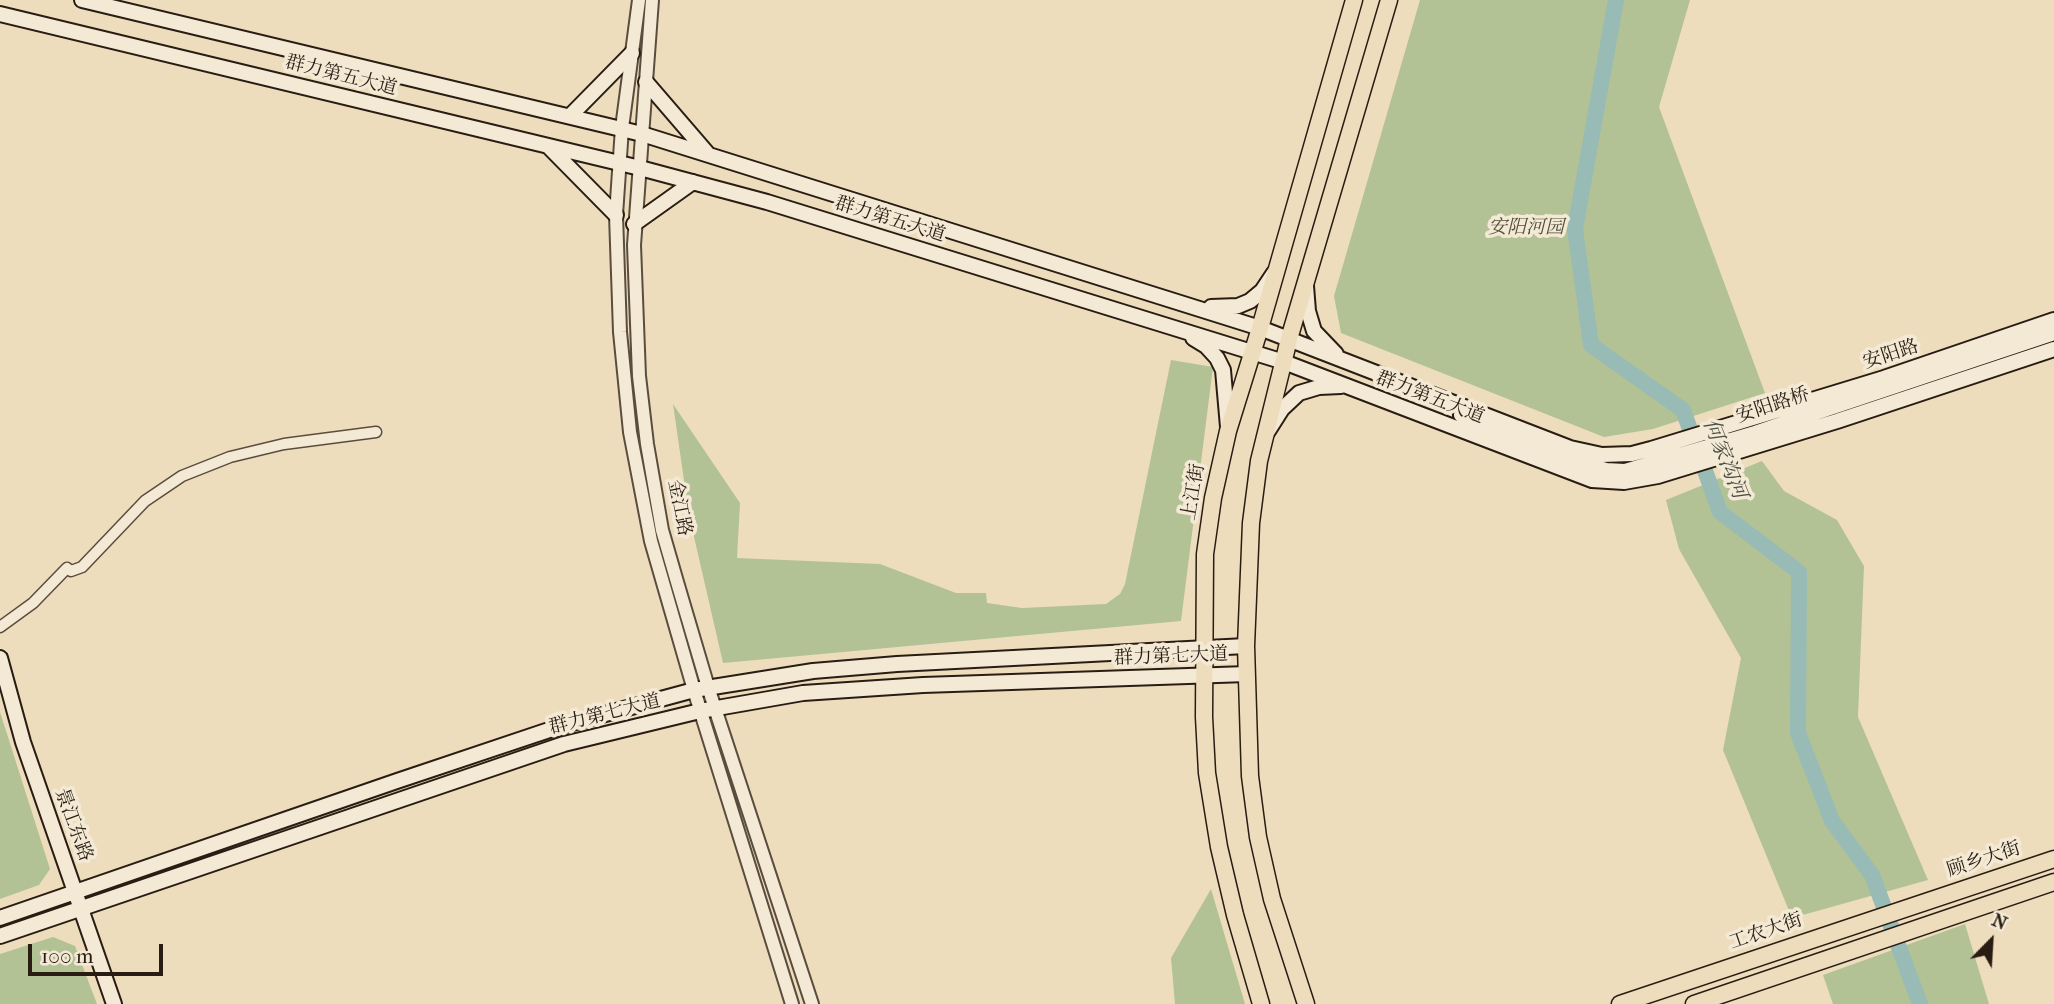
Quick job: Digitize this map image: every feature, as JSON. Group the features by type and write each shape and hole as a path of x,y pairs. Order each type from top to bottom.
{"main road":[{"name":"群力第五大道","path":"82,0 642,134 1260,328 1587,453 1618,456 1651,449 1739,422"},
{"name":"上江街","path":"1261,1004 1235,915 1219,847 1207,773 1205,554 1213,498 1228,431 1354,0"},
{"path":"1306,1004 1281,932 1258,837 1250,776 1246,646 1251,523 1259,461 1289,339 1389,0"},
{"name":"群力第五大道","path":"2,13 640,168 766,202 1252,351 1592,480 1624,482 1658,476 2054,349"},
{"path":"570,116 632,53"},
{"path":"646,82 709,155"},
{"path":"548,146 616,215"},
{"path":"634,225 693,182"},
{"path":"1192,306 1223,307 1250,301 1277,269"},
{"path":"1306,281 1308,311 1314,331 1342,359"},
{"name":"安阳路","path":"1739,422 1884,378 2054,320"},
{"path":"1180,329 1206,346 1223,370 1228,431"},
{"name":"安阳路桥","path":"1376,372 1425,401 1578,462 1606,470 1626,471 1755,433 2054,333"},
{"path":"1265,435 1282,409 1299,393 1319,387 1346,386"},
{"name":"群力第七大道","path":"0,918 561,726 701,689 813,671 897,664 1246,646"},
{"name":"景江东路","path":"0,658 23,742 114,1004"},
{"name":"群力第七大道","path":"0,936 564,744 708,710 803,693 923,685 1247,674"},
{"name":"顾乡大街","path":"1926,901 2054,859"},
{"path":"1695,1004 2054,882"},
{"name":"工农大街","path":"1620,1004 1926,901"}],"street":[{"name":"金江路","path":"639,0 622,128 616,215 620,332 630,432 651,541 812,1004"},
{"name":"金江路","path":"652,0 634,225 636,321 647,444 663,530 701,689"},
{"path":"0,626 33,603 67,568 71,571 82,567 145,501 182,476 230,457 284,444 376,432"},
{"name":"金江路","path":"708,710 792,1004"}],"green space":[{"name":"安阳河园","path":"1420,0 1690,0 1659,107 1765,393 1653,429 1604,437 1341,333 1334,296"},
{"path":"1171,360 1213,367 1181,621 723,663 689,515 673,404 740,503 737,558 880,564 956,593 986,593 987,603 1022,608 1106,604 1120,594 1125,584"},
{"path":"1762,461 1784,491 1837,520 1864,566 1858,717 1928,880 1792,918 1723,750 1741,658 1679,549 1666,500"},
{"path":"0,712 50,869 39,885 0,899"},
{"path":"1211,889 1245,1004 1175,1004 1171,958"},
{"path":"1965,924 1989,1004 1833,1004 1823,975"},
{"path":"53,937 75,946 97,1004 0,1004 0,954"}],"waterway":[{"name":"何家沟河","path":"1616,0 1575,229 1591,345 1683,410 1720,512 1799,572 1798,733 1832,821 1872,875 1920,1004"}]}
